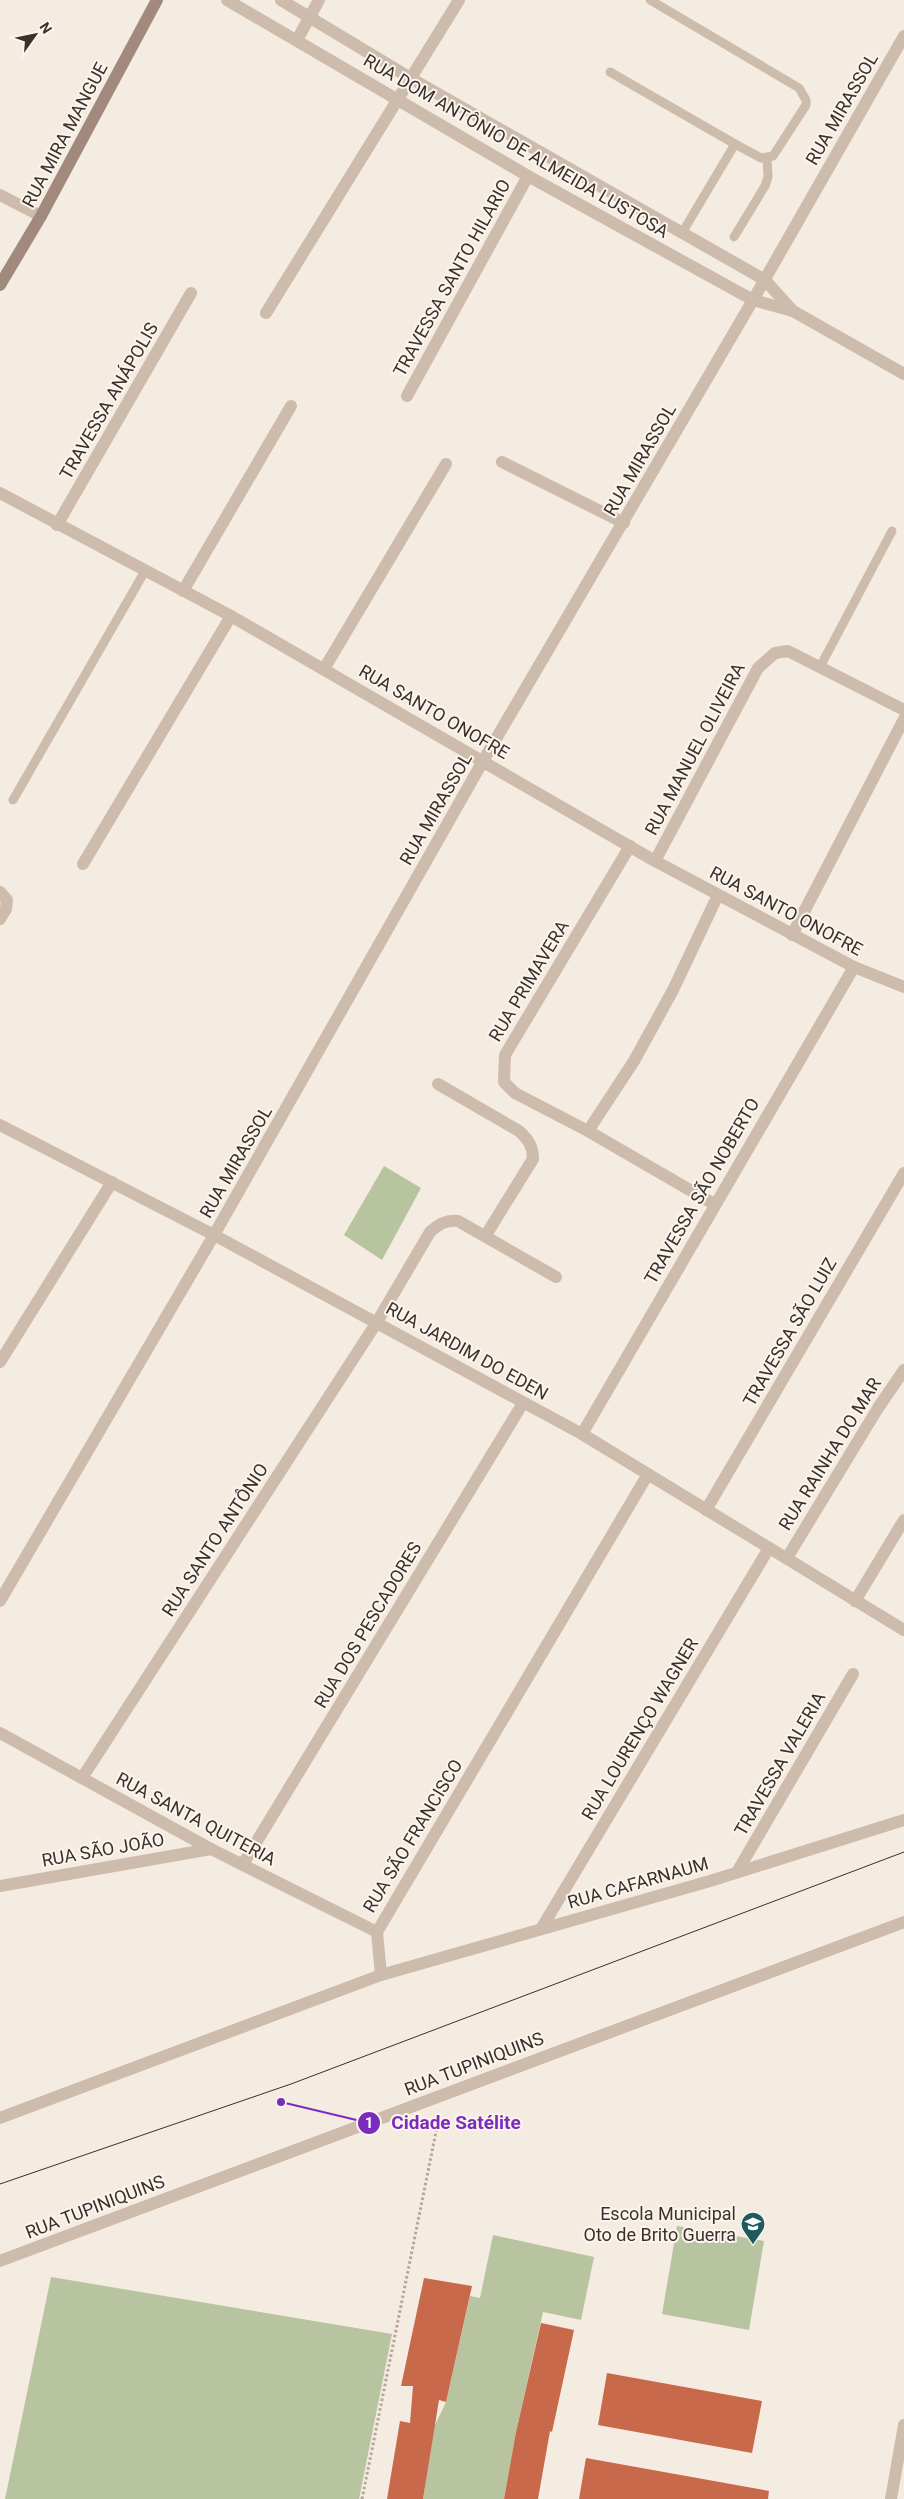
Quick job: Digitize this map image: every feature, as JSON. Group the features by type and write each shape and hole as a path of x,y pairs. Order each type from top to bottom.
{"main road":[{"name":"RUA MIRA MANGUE","path":"0,285 42,216 157,0"}],"street":[{"name":"RUA DOM ANTÔNIO DE ALMEIDA LUSTOSA","path":"227,0 528,176 753,300 793,311 904,374"},
{"name":"RUA DOM ANTÔNIO DE ALMEIDA LUSTOSA","path":"280,0 412,79 765,280 793,311"},
{"path":"297,40 319,0"},
{"path":"266,313 400,100 459,0"},
{"name":"RUA MIRASSOL","path":"0,1601 214,1235 483,761 624,523 904,36"},
{"name":"TRAVESSA SANTO HILARIO","path":"407,396 528,176"},
{"path":"0,195 42,216"},
{"name":"TRAVESSA ANÁPOLIS","path":"57,525 191,293"},
{"path":"183,591 291,406"},
{"path":"502,462 624,523"},
{"path":"324,669 446,464"},
{"name":"RUA SANTO ONOFRE","path":"0,493 231,616 655,861 854,967 904,987"},
{"path":"83,864 231,616"},
{"name":"RUA MANUEL OLIVEIRA","path":"655,861 758,668 765,659 775,653 788,651 904,710"},
{"path":"792,935 904,719"},
{"name":"RUA PRIMAVERA","path":"630,846 505,1055 504,1082 515,1094 588,1131 714,1204"},
{"path":"0,892 7,900 6,910 0,920"},
{"path":"588,1131 634,1061 674,990 718,895"},
{"name":"TRAVESSA SÃO NOBERTO","path":"582,1434 714,1204 854,967"},
{"path":"438,1084 520,1131 533,1149 533,1159 486,1235"},
{"name":"RUA JARDIM DO EDEN","path":"0,1126 214,1235 582,1434 904,1630"},
{"name":"TRAVESSA SÃO LUIZ","path":"706,1510 904,1173"},
{"path":"0,1362 112,1182"},
{"name":"RUA SANTO ANTÔNIO","path":"82,1778 377,1322 430,1232 439,1224 449,1220 458,1221 486,1235 556,1277"},
{"name":"RUA RAINHA DO MAR","path":"787,1558 904,1370"},
{"name":"RUA DOS PESCADORES","path":"243,1864 523,1403"},
{"name":"RUA SÃO FRANCISCO","path":"381,1975 377,1932 648,1474"},
{"path":"855,1600 904,1520"},
{"name":"RUA LOURENÇO WAGNER","path":"541,1929 769,1548"},
{"name":"TRAVESSA VALERIA","path":"737,1872 853,1674"},
{"name":"RUA SANTA QUITERIA","path":"0,1732 211,1848 377,1932"},
{"name":"RUA CAFARNAUM","path":"381,1975 737,1872 904,1820"},
{"name":"RUA SÃO JOÃO","path":"0,1886 211,1848"},
{"name":"RUA TUPINIQUINS","path":"0,2261 904,1922"},
{"path":"0,2118 381,1975"},
{"path":"891,2499 904,2425"}],"lane":[{"path":"610,72 761,158 767,158 777,151 806,105 804,94 799,88 650,0"},
{"path":"682,233 735,144"},
{"path":"734,237 765,186 768,177 767,158"},
{"path":"820,667 892,531"},
{"path":"13,800 144,571"}],"path":[{"path":"362,2499 440,2111 431,2115"}],"green space":[{"path":"384,1166 421,1188 382,1260 344,1235"},
{"path":"677,2226 764,2241 749,2330 662,2314"},
{"path":"493,2235 594,2257 581,2320 543,2312 516,2432 504,2499 423,2499 434,2427 446,2402 470,2296 480,2298"},
{"path":"51,2277 392,2334 359,2499 5,2499"}],"building":[{"path":"424,2278 472,2286 446,2402 439,2400 423,2499 387,2499 400,2421 410,2423 413,2386 401,2386"},
{"path":"541,2323 574,2330 552,2432 550,2431 538,2499 504,2499 516,2432"},
{"path":"607,2373 762,2401 752,2453 598,2425"},
{"path":"586,2458 769,2491 768,2499 579,2499"}],"tram line":[{"path":"0,2184 291,2084 904,1852"}],"place":[{"name":"Cidade Satélite","path":"281,2102"},
{"name":"Escola Municipal Oto de Brito Guerra","path":"753,2245"}]}
